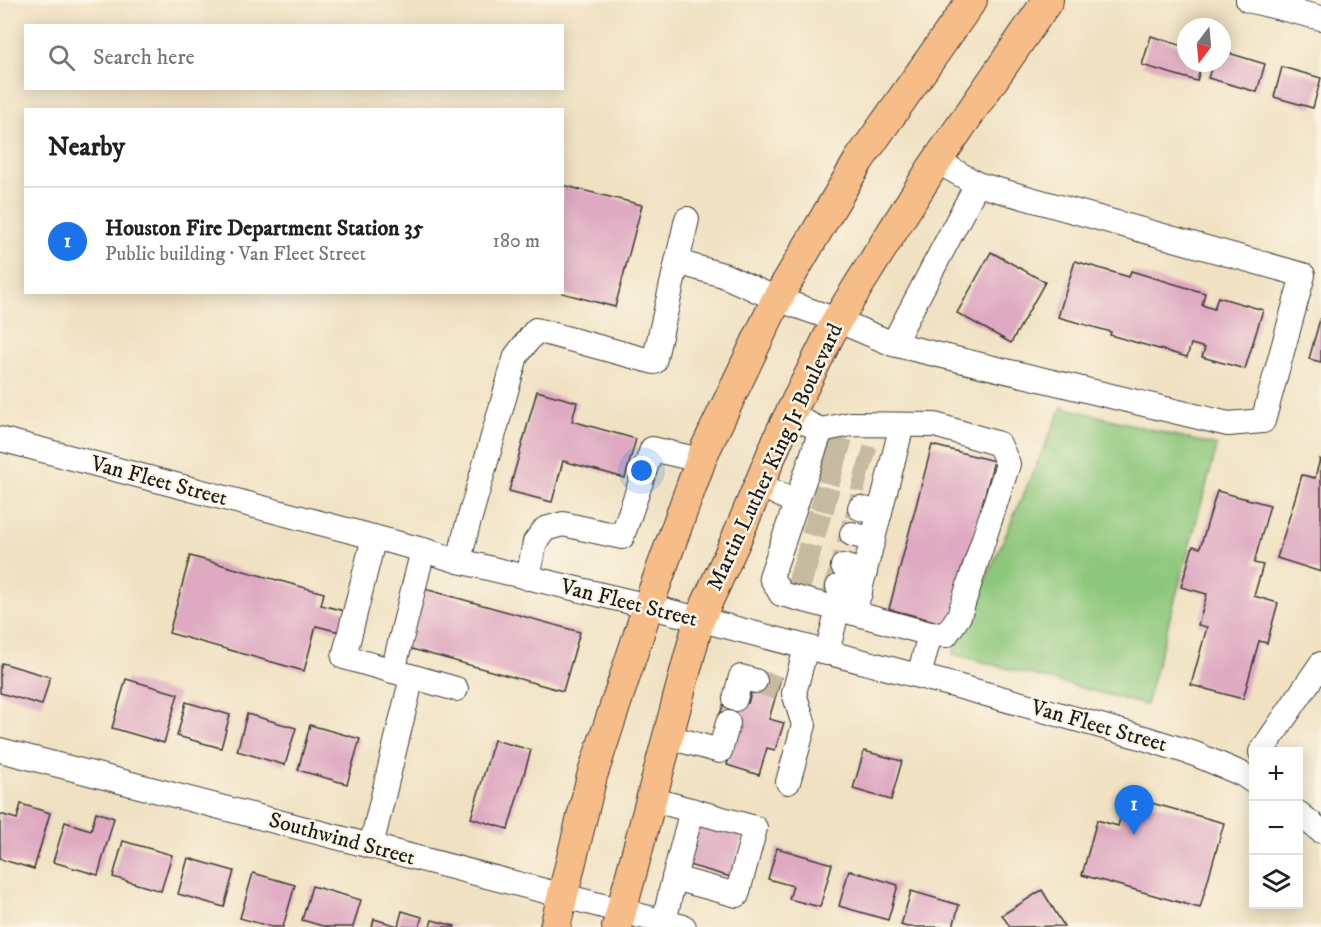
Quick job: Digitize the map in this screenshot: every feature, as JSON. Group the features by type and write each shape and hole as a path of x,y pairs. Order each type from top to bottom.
{"main road":[{"path":"555,927 592,776 648,606 700,460 777,299 859,160 972,0"},
{"name":"Martin Luther King Jr Boulevard","path":"619,919 699,620 790,415 837,320 937,161 1048,0"}],"street":[{"path":"1248,0 1321,18"},
{"path":"677,262 723,275 777,299 837,320 893,344 1228,424 1263,422 1312,277 977,184 937,161"},
{"path":"893,344 977,184"},
{"path":"459,561 516,356 536,330 654,362 687,219"},
{"path":"790,415 818,451"},
{"path":"850,424 935,425 999,444 1008,464 959,616 946,635 930,634 850,590 782,594 771,577 785,562 818,451 850,424"},
{"path":"788,782 804,725 786,691 816,650 850,590 880,473 902,424"},
{"name":"Van Fleet Street","path":"0,439 459,561 648,606 919,676 1144,738 1249,772"},
{"path":"528,578 535,542 545,529 563,524 622,537 652,449 700,460"},
{"path":"759,484 801,506"},
{"path":"374,537 344,657 456,688"},
{"path":"371,846 423,550"},
{"path":"919,676 930,634"},
{"path":"1264,747 1321,664"},
{"path":"735,699 741,677 755,681"},
{"path":"669,737 720,751 728,723"},
{"name":"Southwind Street","path":"0,750 563,896 619,919 674,924"},
{"path":"651,799 755,828 736,895 674,878"},
{"path":"674,924 674,878 692,810"}],"green space":[{"path":"1062,407 1217,446 1146,705 953,654"}],"building":[{"path":"1151,36 1177,44 1177,72 1200,72 1197,81 1142,65"},
{"path":"1231,54 1265,64 1257,92 1208,78 1210,72 1231,72"},
{"path":"1282,67 1321,78 1313,108 1274,97"},
{"path":"564,186 642,205 615,307 564,294"},
{"path":"991,252 1045,282 1011,343 957,313"},
{"path":"1075,261 1129,277 1131,271 1205,293 1202,305 1214,309 1218,297 1263,310 1245,369 1202,357 1205,348 1191,344 1187,357 1058,317"},
{"path":"1321,319 1321,362 1309,359"},
{"path":"537,391 577,402 572,421 636,439 625,478 563,461 552,502 509,491"},
{"path":"932,445 994,461 952,616 946,624 889,609"},
{"path":"1320,459 1321,572 1277,558 1302,475 1315,478"},
{"path":"1217,491 1270,505 1254,563 1263,565 1254,596 1278,603 1267,643 1259,641 1243,699 1191,685 1207,627 1198,625 1207,594 1181,587 1193,546 1200,548"},
{"path":"190,556 324,593 321,605 345,611 340,632 316,626 304,671 169,633"},
{"path":"425,589 580,632 563,691 408,648"},
{"path":"2,663 50,677 42,705 0,693"},
{"path":"758,671 781,678 769,719 784,723 775,750 767,748 759,775 727,765 739,726 718,720 726,697 748,703"},
{"path":"126,679 178,694 164,743 112,728"},
{"path":"186,702 230,715 221,748 177,736"},
{"path":"247,714 296,728 285,765 237,751"},
{"path":"310,725 360,739 347,784 298,770"},
{"path":"494,740 531,750 508,829 471,818"},
{"path":"864,751 902,761 891,800 853,789"},
{"path":"1126,796 1224,823 1200,908 1082,875 1097,820 1118,826"},
{"path":"21,804 50,813 34,869 0,859 0,814 17,819"},
{"path":"96,812 114,818 98,875 53,862 65,822 91,830"},
{"path":"697,823 742,836 731,877 685,864"},
{"path":"123,841 172,855 161,891 113,877"},
{"path":"777,848 832,864 820,907 789,899 793,886 768,879"},
{"path":"188,858 234,871 224,907 178,894"},
{"path":"849,870 898,885 888,920 839,906"},
{"path":"253,873 295,885 283,927 272,927 240,918"},
{"path":"312,886 361,900 353,927 326,927 302,920"},
{"path":"1042,890 1064,926 1010,927 1002,915"},
{"path":"911,891 959,905 953,927 901,925"},
{"path":"402,911 422,917 419,927 372,927 374,919 398,926"},
{"path":"432,920 455,926 455,927 430,927"}],"tunnel":[{"path":"826,446 874,460"},
{"path":"819,469 867,481"},
{"path":"813,496 860,508"},
{"path":"805,521 852,534"},
{"path":"796,554 843,566"},
{"path":"790,573 838,587"},
{"path":"755,681 778,688"}],"place":[{"name":"Houston Fire Department Station 35","path":"1134,835"}]}
